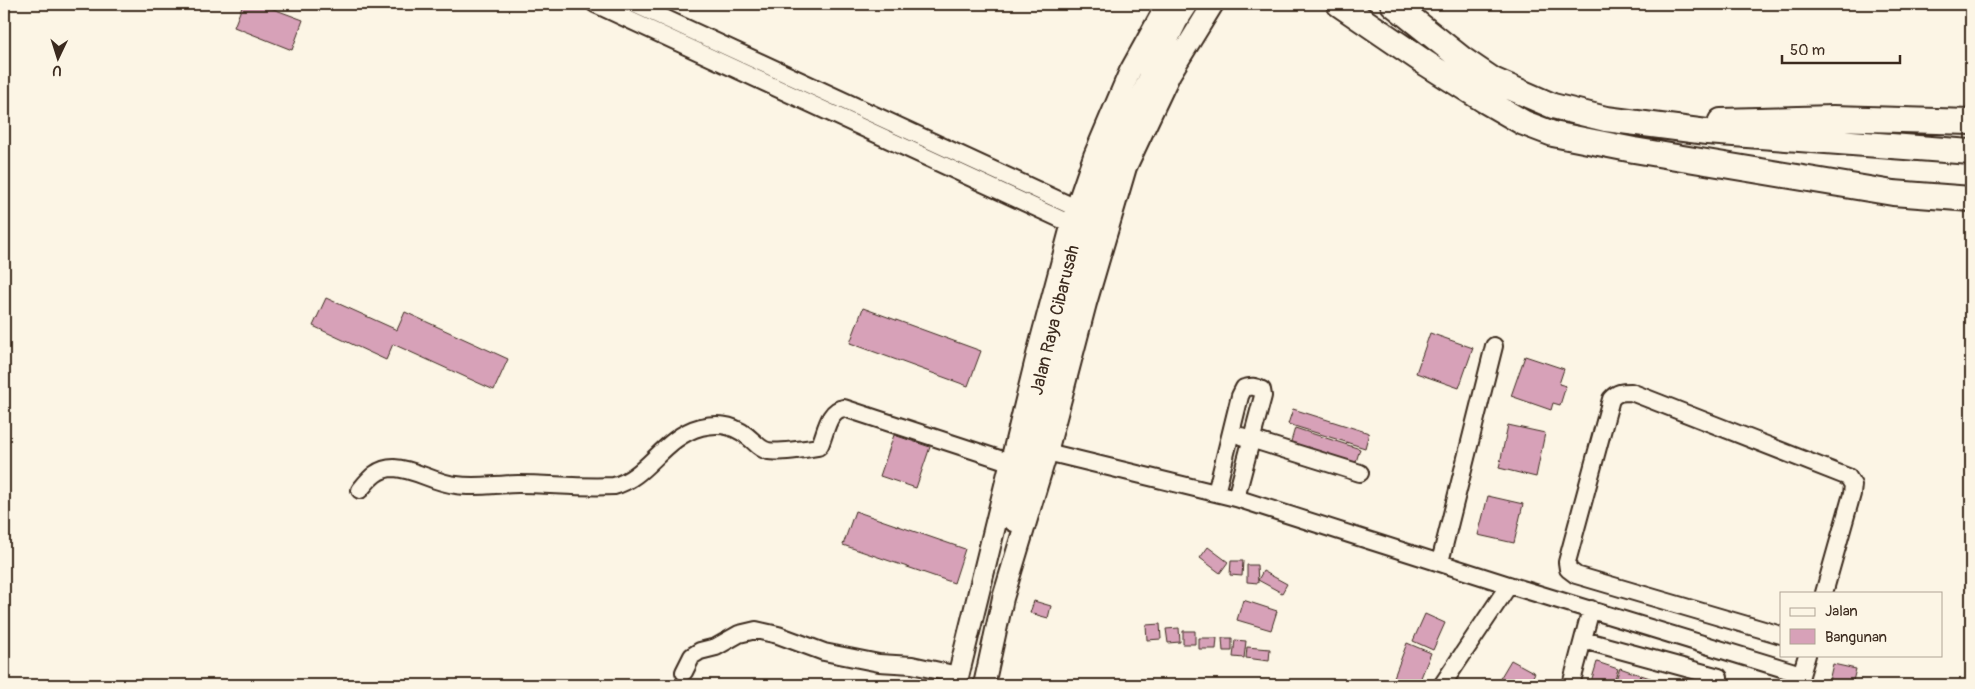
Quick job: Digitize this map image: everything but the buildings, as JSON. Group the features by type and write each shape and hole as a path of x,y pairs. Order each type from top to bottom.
{"highway":[{"path":"1339,4 1484,100 1524,123 1553,134 1634,150 1894,193 1971,199"},
{"path":"1393,4 1462,59 1494,80 1552,106 1606,119 1707,132 1971,152"},
{"path":"1674,128 1751,119 1833,118 1971,122"}],"main road":[{"name":"Jalan Raya Cibarusah","path":"957,680 1074,216 1094,156 1130,71 1167,4"},
{"name":"Jalan Raya Cibarusah","path":"1003,598 1012,513 1074,244 1095,180 1130,97 1158,39 1178,4"},
{"name":"Jalan Raya Cibarusah","path":"965,646 980,628 1090,226 1112,163 1149,78 1177,21 1188,4"},
{"name":"Jalan Raya Cibarusah","path":"984,685 1003,598 1047,452 1086,303 1126,167 1170,74 1213,4"}],"street":[{"path":"595,4 1074,216"},
{"path":"634,4 1074,216"},
{"path":"1440,562 1494,346"},
{"path":"1216,493 1240,396 1244,388 1257,387 1262,390 1263,396 1236,498"},
{"path":"1780,635 1576,575 1568,569 1567,562 1611,399 1614,395 1618,392 1631,392 1848,477 1853,485 1852,494 1824,592"},
{"path":"360,490 373,475 383,469 393,468 423,475 436,482 456,485 614,486 627,483 678,436 701,427 719,424 733,427 744,432 760,447 770,452 818,447 832,414 837,409 844,408 1012,463"},
{"path":"1232,433 1360,473"},
{"path":"1047,452 1236,498 1509,585 1727,651 1800,679 1807,656"},
{"path":"1442,685 1509,585"},
{"path":"1571,685 1591,609"},
{"path":"684,672 692,656 700,651 716,647 739,634 756,630 778,635 824,652 879,663 912,665 957,680"},
{"path":"1583,640 1717,681 1727,651"}]}
